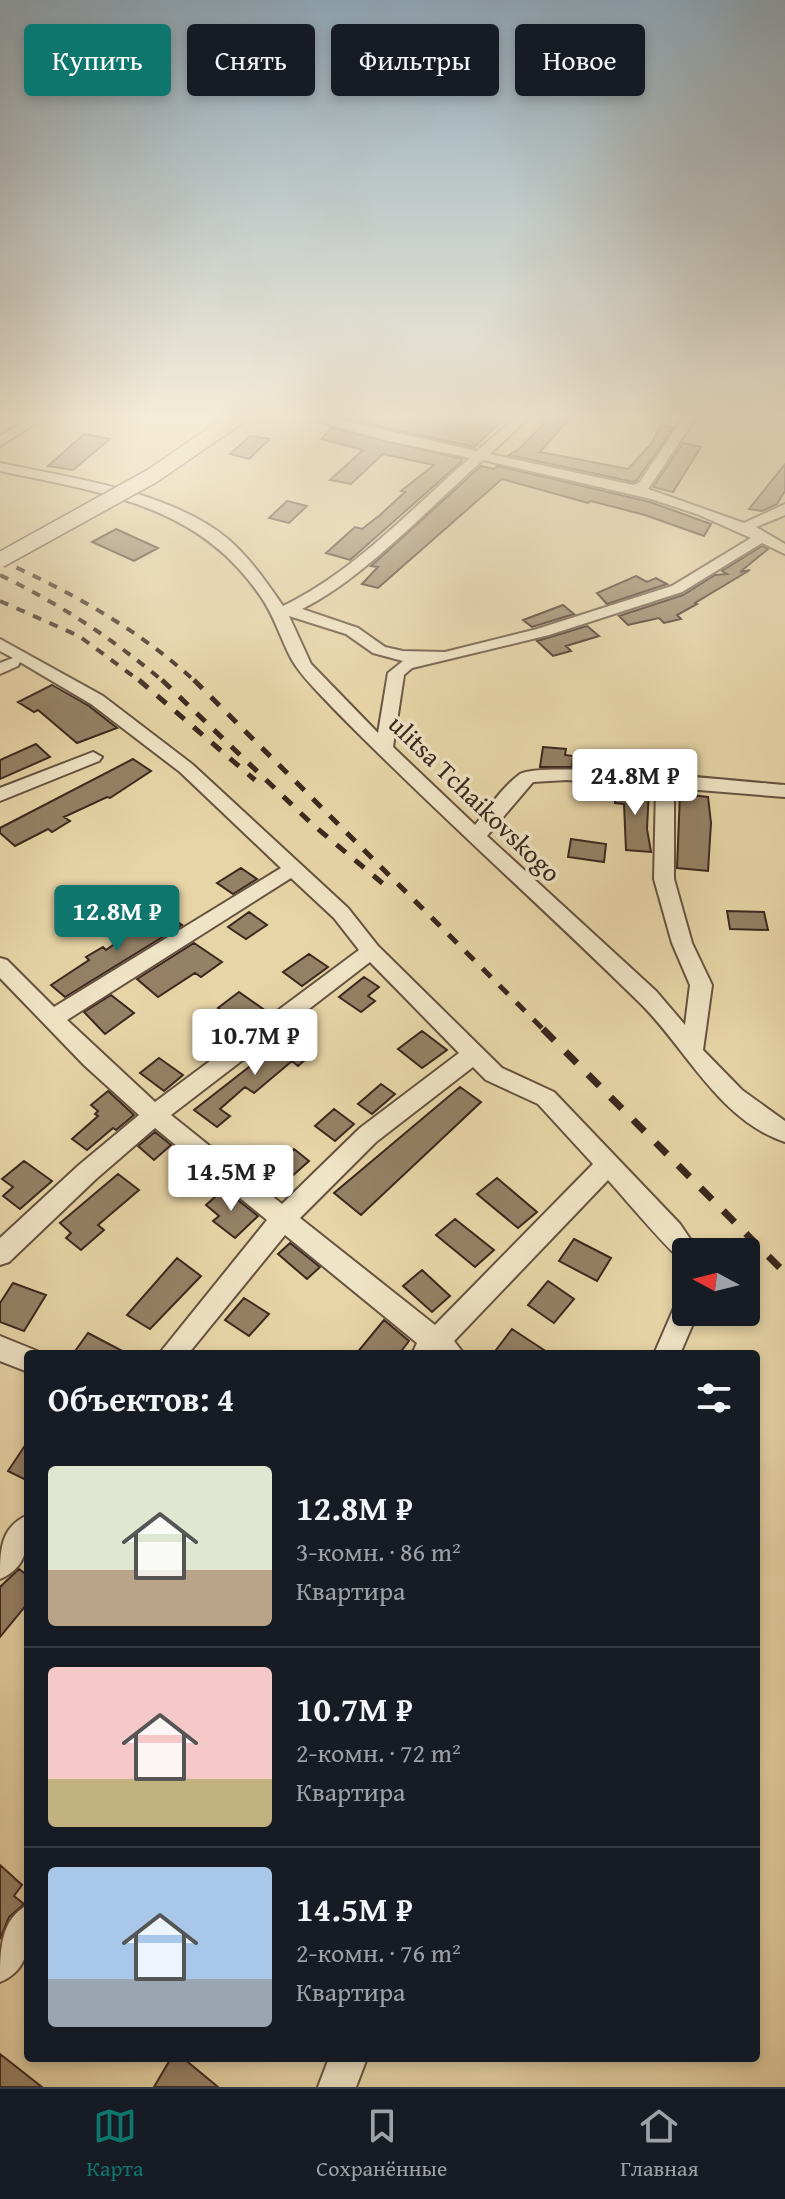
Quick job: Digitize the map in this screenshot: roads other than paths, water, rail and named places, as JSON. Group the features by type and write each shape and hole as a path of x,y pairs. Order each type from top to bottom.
{"street":[{"path":"0,560 86,512"},
{"name":"ulitsa Tchaikovskogo","path":"167,512 215,536 232,553 285,612 297,656 308,671 476,837 672,1020 692,1051 733,1096 785,1133"},
{"path":"285,612 350,571 416,512"},
{"path":"702,512 762,537"},
{"path":"712,512 756,519 781,512"},
{"path":"756,519 749,526 751,531 785,550"},
{"path":"384,748 396,673 406,665 426,658 445,657 517,640 677,589 762,537"},
{"path":"285,612 352,631 379,650 396,673"},
{"path":"0,644 97,700 186,768 341,913 371,951 494,1074 546,1098 676,1238"},
{"path":"379,650 403,656 445,657"},
{"path":"0,795 93,757"},
{"path":"476,837 528,777 567,774 785,791"},
{"path":"665,782 664,879 682,943 701,985 692,1051"},
{"path":"53,1018 284,874"},
{"path":"0,1254 42,1210 153,1114 371,951"},
{"path":"0,965 153,1114 284,1218 436,1350 608,1164"},
{"path":"175,1350 284,1218 368,1135 475,1053"},
{"path":"669,1350 679,1326"},
{"path":"0,1348 24,1358"},
{"path":"0,1564 24,1535"},
{"path":"0,1964 24,1929"},
{"path":"337,2087 346,2062"}],"railway":[{"path":"0,560 103,613 151,645 196,682"},
{"path":"0,575 85,623 164,682"},
{"path":"0,601 79,636 141,682"},
{"path":"139,680 255,780"},
{"path":"162,680 312,824 387,887"},
{"path":"196,682 543,1029"},
{"path":"543,1029 785,1273"}]}
